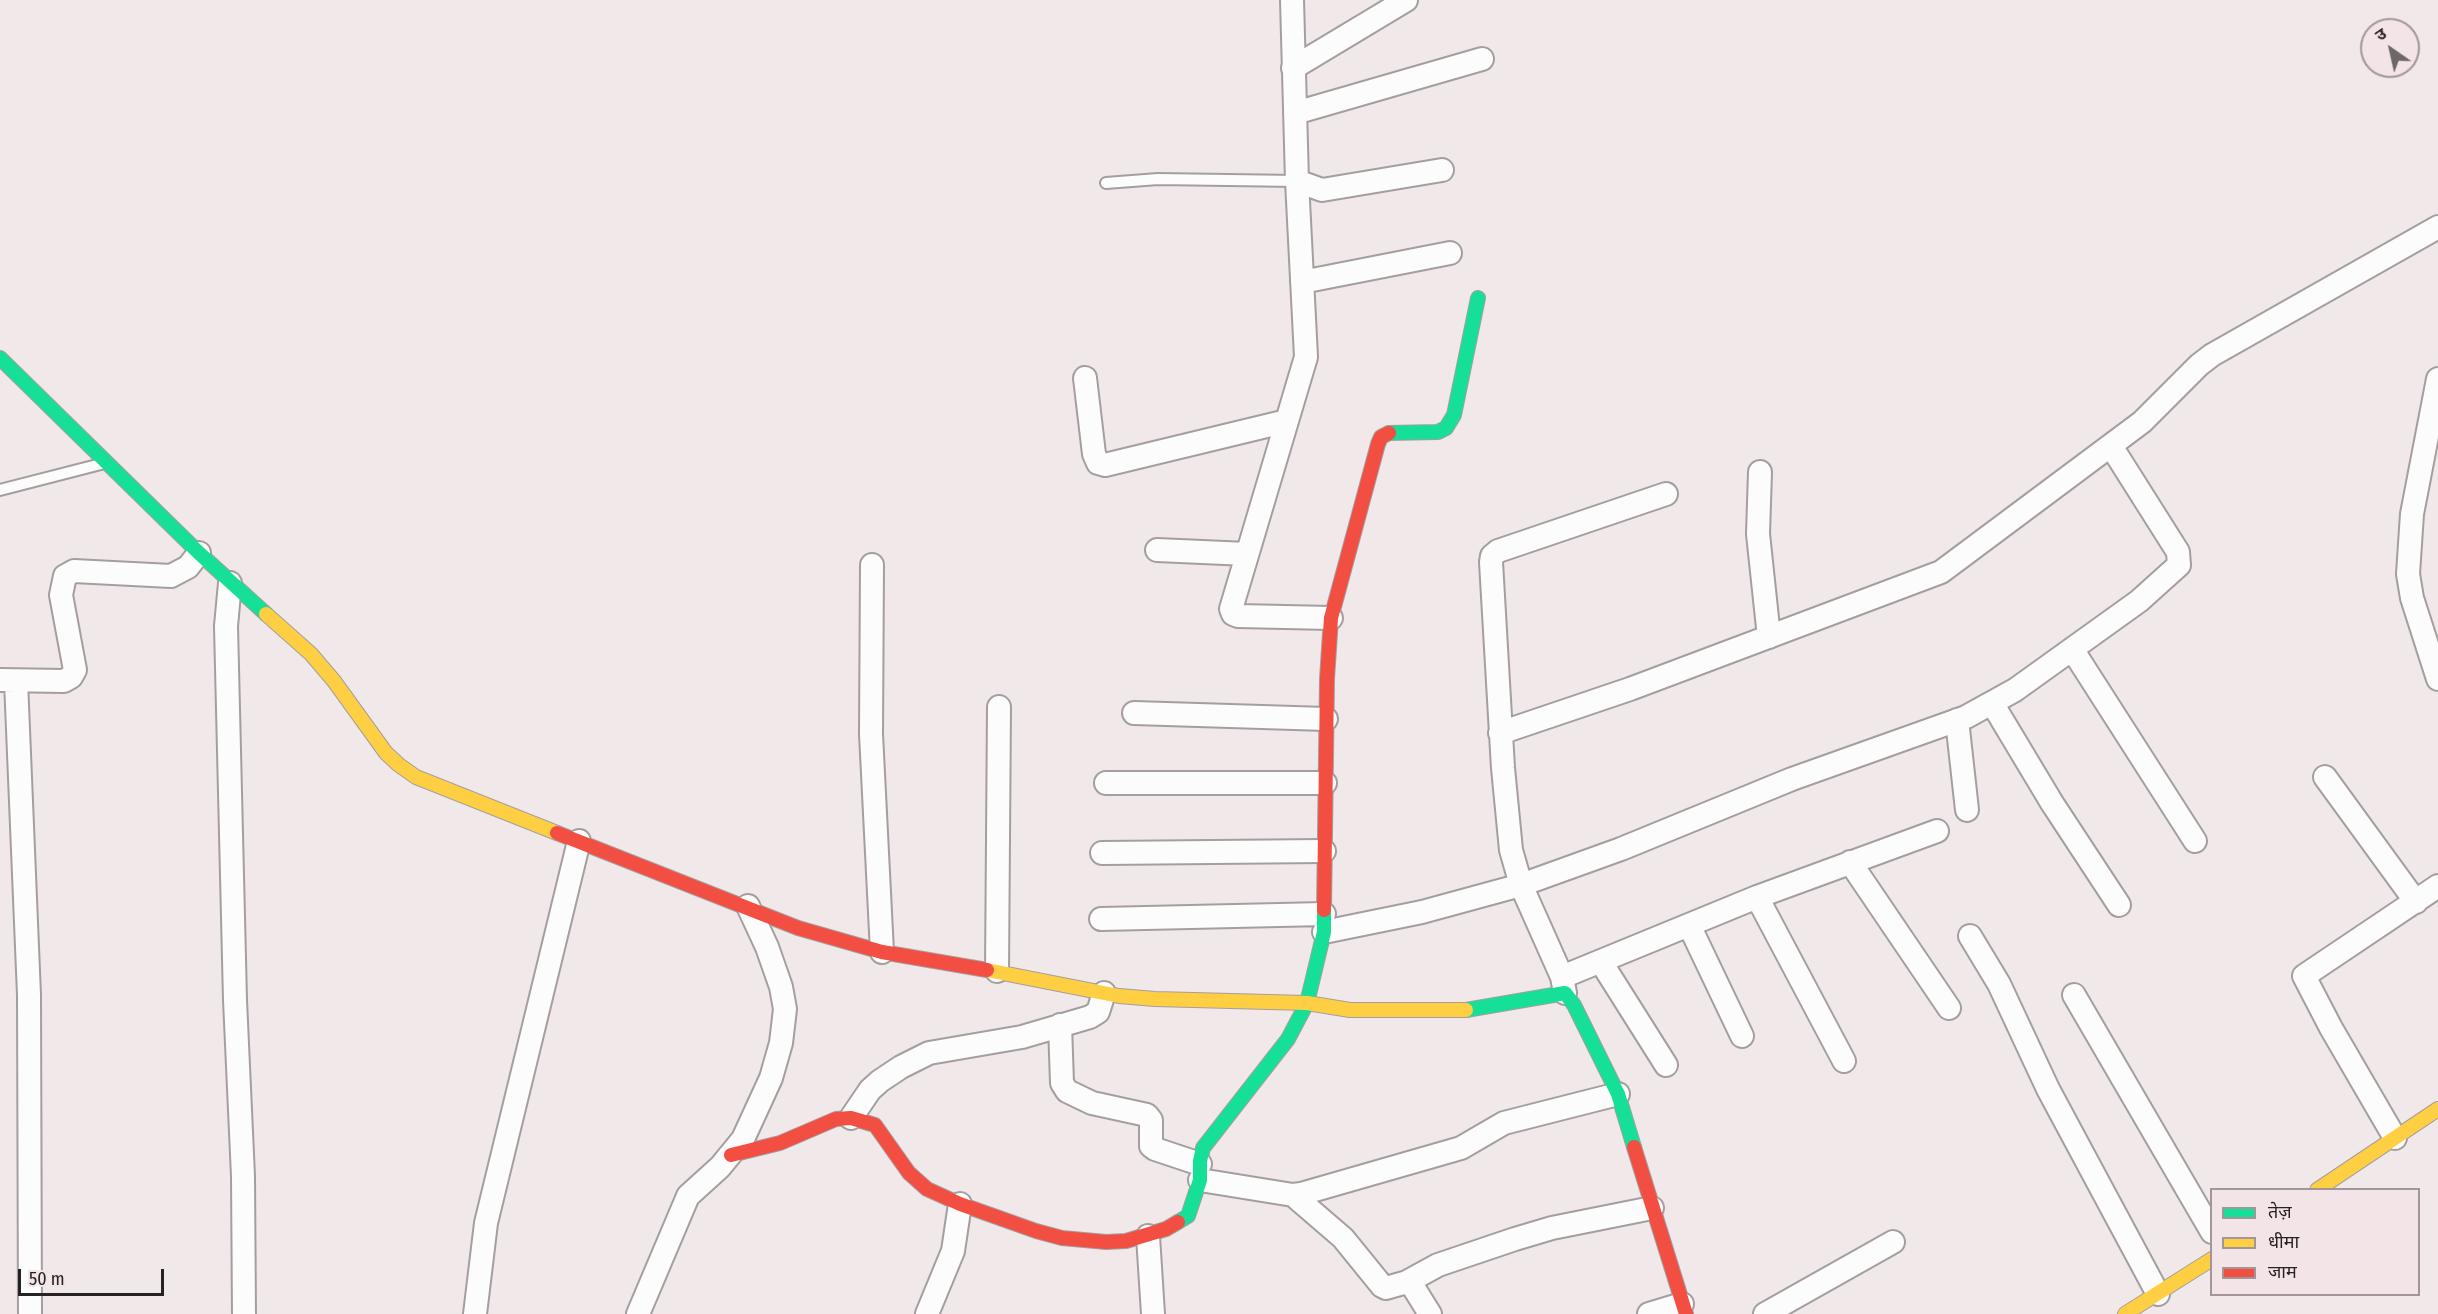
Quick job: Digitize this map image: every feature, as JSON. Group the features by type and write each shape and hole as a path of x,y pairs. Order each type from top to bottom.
{"street":[{"path":"1292,0 1297,181 1306,357 1231,609 1233,614 1238,616 1331,618"},
{"path":"1293,68 1406,0"},
{"path":"1295,113 1482,59"},
{"path":"1297,181 1323,190 1442,170"},
{"path":"1500,733 1630,689 1941,572 2142,422 2212,355 2438,227"},
{"path":"1302,282 1450,253"},
{"path":"730,1155 780,1143 836,1119 851,1118 875,1125 917,1182 960,1204 1062,1238 1106,1242 1148,1236 1184,1220 1192,1209 1203,1148 1288,1039 1307,1003 1324,923 1326,719 1331,618 1381,437 1389,433 1438,432 1446,428 1454,415 1478,298"},
{"path":"0,358 199,554 311,654 386,753 416,777 748,906 798,928 882,952 997,971 1104,993 1155,999 1307,1003 1350,1010 1492,1008 1555,993 1563,985 1601,962 1757,897 1937,831"},
{"path":"1085,378 1095,459 1105,465 1287,422"},
{"path":"2438,379 2412,514 2408,574 2412,598 2438,679"},
{"path":"1101,920 1324,923 1422,912 1521,885 1621,849 1792,779 1957,720 2015,690 2139,602 2179,565 2178,552 2111,446"},
{"path":"1760,472 1758,534 1769,637"},
{"path":"1649,1314 1684,1309 1618,1095 1563,985 1521,885 1511,850 1500,733 1491,562 1492,555 1498,551 1666,494"},
{"path":"1157,550 1247,554"},
{"path":"30,1314 29,995 8,680 64,681 71,677 75,670 61,594 65,576 74,571 171,576 188,567 199,554"},
{"path":"872,565 871,734 882,952"},
{"path":"230,583 226,626 235,1000 243,1176 244,1314"},
{"path":"2072,649 2195,841"},
{"path":"1992,703 2052,803 2119,905"},
{"path":"997,971 999,707"},
{"path":"1134,713 1326,719"},
{"path":"1957,720 1968,810"},
{"path":"2325,777 2416,902"},
{"path":"1106,783 1325,783"},
{"path":"475,1314 486,1223 579,841"},
{"path":"1102,853 1324,851"},
{"path":"1850,862 1949,1008"},
{"path":"2395,1138 2331,1028 2304,976 2438,886"},
{"path":"1757,897 1844,1061"},
{"path":"638,1314 688,1196 743,1139 771,1078 781,1043 785,1009 781,987 767,947 748,906"},
{"path":"1689,925 1742,1036"},
{"path":"1970,936 1999,984 2053,1098 2158,1294"},
{"path":"1601,962 1666,1065"},
{"path":"851,1118 856,1107 875,1086 901,1067 929,1053 1022,1037 1095,1015 1104,993"},
{"path":"2074,995 2210,1230"},
{"path":"1060,1025 1062,1083 1067,1091 1092,1103 1147,1115 1151,1120 1150,1143 1155,1149 1200,1172 1293,1195 1343,1238 1386,1288 1407,1282 1438,1265 1515,1239 1552,1228 1652,1208"},
{"path":"1293,1195 1461,1148 1504,1123 1618,1095"},
{"path":"2320,1188 2438,1109"},
{"path":"927,1314 953,1251 960,1204"},
{"path":"1148,1236 1153,1314"},
{"path":"1765,1314 1893,1242"},
{"path":"2125,1314 2210,1260"},
{"path":"1407,1282 1430,1314"}],"lane":[{"path":"1106,183 1158,179 1297,181"},
{"path":"0,490 106,463"}],"traffic: fast":[{"path":"1389,433 1438,432 1446,428 1454,415 1478,298"},
{"path":"0,358 199,553 266,614"},
{"path":"1178,1222 1188,1216 1200,1180 1203,1148 1288,1039 1307,1003 1324,932 1324,910"},
{"path":"1466,1010 1565,993 1574,1005 1618,1094 1634,1147"}],"traffic: slow":[{"path":"266,614 311,654 334,681 386,753 399,765 416,777 557,833"},
{"path":"987,970 1119,996 1307,1003 1350,1010 1466,1010"},
{"path":"2320,1188 2438,1109"},
{"path":"2125,1314 2210,1260"}],"traffic: jam":[{"path":"1324,910 1327,679 1331,618 1378,444 1381,437 1389,433"},
{"path":"557,833 798,928 882,952 987,970"},
{"path":"731,1155 780,1143 836,1119 851,1118 875,1125 909,1173 927,1189 960,1204 1036,1231 1062,1238 1106,1242 1126,1241 1166,1229 1178,1222"},
{"path":"1634,1147 1686,1314"}]}
